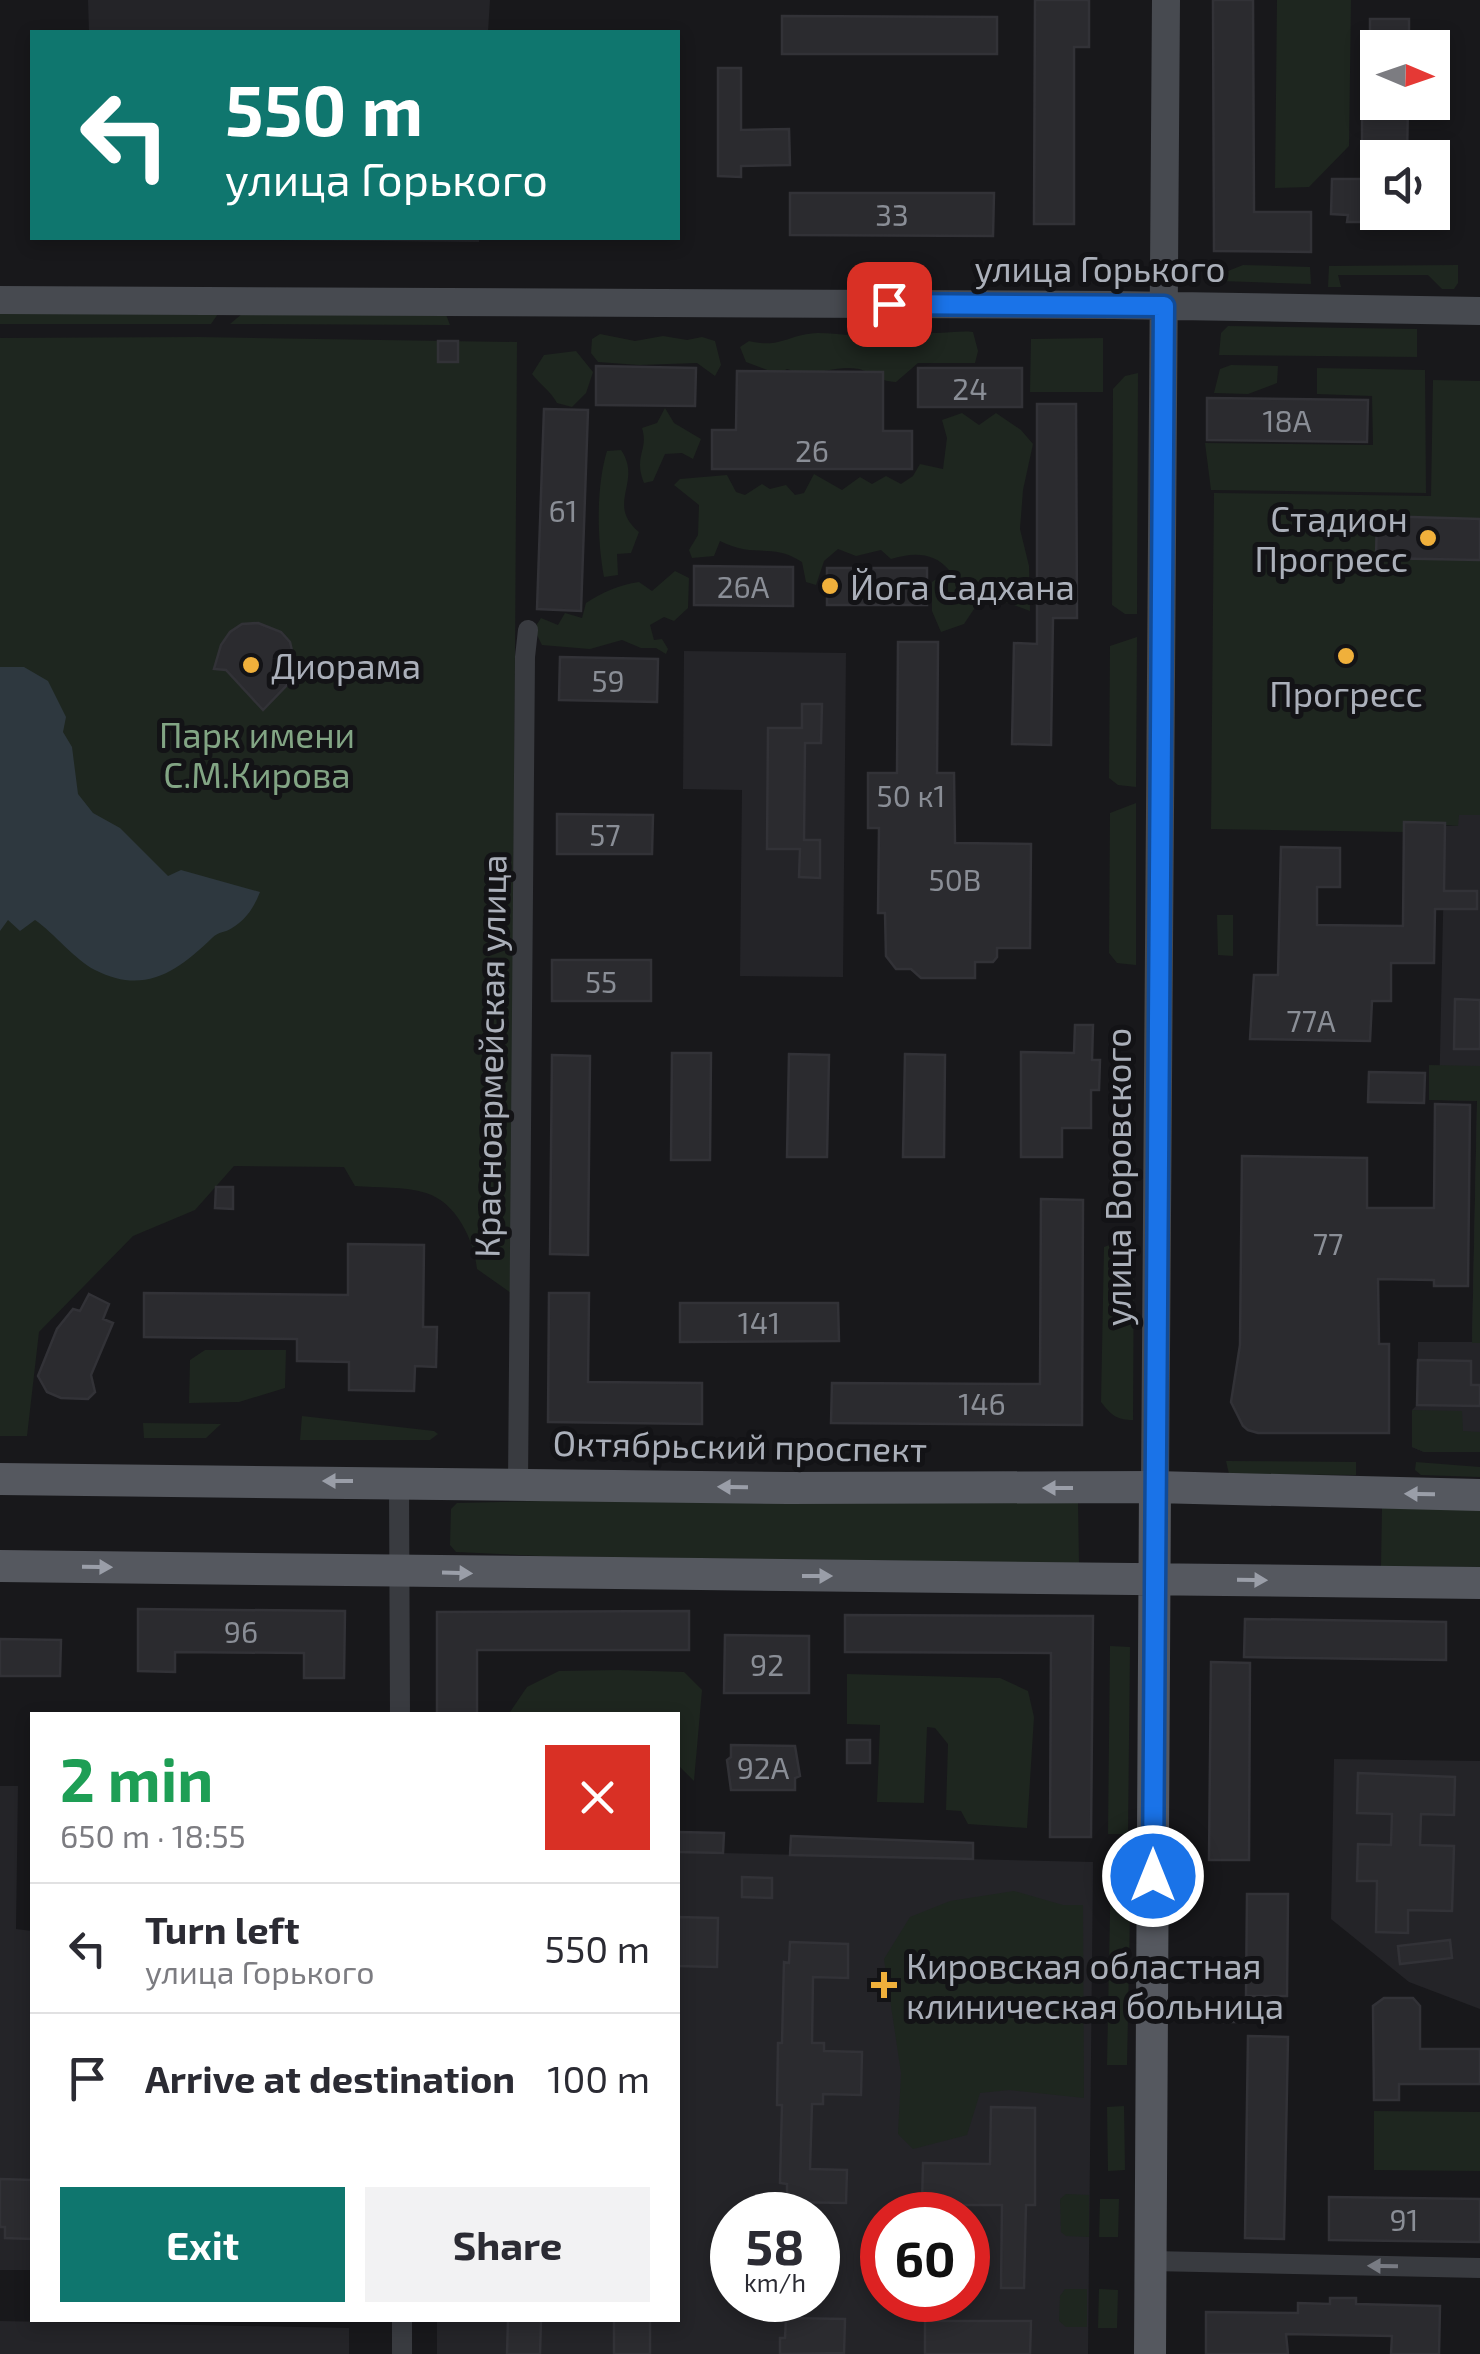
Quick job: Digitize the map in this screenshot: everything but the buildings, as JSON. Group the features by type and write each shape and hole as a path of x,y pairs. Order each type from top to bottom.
{"main road":[{"name":"улица Воровского","path":"1150,2354 1166,0"},
{"name":"улица Горького","path":"0,300 1480,311"},
{"name":"Октябрьский проспект","path":"0,1479 1156,1488 1480,1495"},
{"path":"0,1566 1480,1583"}],"street":[{"name":"Красноармейская улица","path":"518,1483 528,630"},
{"path":"400,1482 400,1712"},
{"path":"1150,2261 1480,2268"},
{"path":"402,2322 402,2354"}],"shaded area":[{"path":"88,0 490,0 488,30 89,30"},
{"path":"284,240 479,240 479,242"},
{"path":"684,651 846,653 843,977 740,976 742,790 683,789"},
{"path":"0,667 24,667 48,681 66,717 63,732 72,747 78,794 93,813 120,828 168,876 181,870 260,892 242,921 215,936 173,970 144,980 113,977 95,970 35,920 20,931 8,920 0,931"},
{"path":"1458,815 1480,815 1480,1452 1424,1452 1412,1447 1418,1342 1472,1342 1477,1101 1439,1100 1445,826 1458,826"},
{"path":"1334,1759 1480,1761 1480,2009 1409,1982 1331,1919"},
{"path":"0,1786 18,1786 16,1929 30,1931 30,2270 0,2270"},
{"name":"Кировская областная клиническая больница","path":"680,1852 1093,1862 1088,2354 437,2354 437,2322 680,2322"},
{"path":"0,2321 349,2328 349,2354 0,2354"}],"green space":[{"path":"1277,0 1351,0 1349,146 1309,187 1275,188"},
{"path":"1243,265 1310,267 1311,284 1221,281 1223,273"},
{"path":"1458,265 1454,289 1442,289 1428,275 1338,275 1341,287 1328,287 1329,266"},
{"path":"220,311 211,324 0,324 0,312"},
{"path":"445,312 450,325 230,324 243,313"},
{"path":"1228,326 1417,329 1417,357 1219,355 1221,333"},
{"path":"919,331 973,332 978,351 975,363 918,363 896,382 850,368 807,373 787,369 778,374 746,362 740,347 749,341 769,343 818,333 882,338"},
{"path":"600,334 635,341 663,336 687,340 702,337 715,341 721,365 715,376 697,363 598,362 591,353 592,339"},
{"name":"Парк имени С.М.Кирова","path":"0,338 517,342 511,1293 477,1269 462,1224 437,1198 409,1189 355,1186 344,1167 234,1166 195,1210 133,1236 39,1332 27,1436 0,1436"},
{"path":"1103,338 1103,392 1030,392 1031,339"},
{"path":"576,351 593,372 586,393 572,407 557,403 532,374 544,355"},
{"path":"1231,365 1278,366 1277,383 1248,394 1214,393 1220,369"},
{"path":"1317,368 1425,370 1426,493 1211,490 1205,443 1373,445 1372,396 1317,394"},
{"path":"1138,373 1137,614 1125,614 1112,605 1113,389 1125,376"},
{"name":"Прогресс","path":"1433,380 1480,381 1480,815 1459,815 1458,826 1405,822 1404,832 1211,829 1214,493 1431,496"},
{"path":"665,408 674,423 701,439 693,459 682,453 665,454 653,481 644,483 640,466 642,428 657,423"},
{"path":"962,413 979,425 996,413 1021,430 1033,444 1020,529 1029,566 1030,611 984,594 964,624 941,632 932,611 932,582 949,570 923,555 891,559 881,550 856,556 838,549 824,561 816,585 806,582 802,562 781,553 743,549 720,541 714,556 692,558 689,550 698,535 699,505 674,485 680,479 727,475 736,492 745,495 762,484 770,489 786,485 795,495 804,493 814,474 842,490 860,477 872,484 886,476 901,484 913,476 920,464 943,469 947,438 942,420"},
{"path":"621,450 628,472 625,512 639,532 631,553 617,554 618,575 604,577 599,530 601,481 607,451"},
{"path":"675,571 689,578 688,608 674,621 664,617 650,625 654,640 662,639 668,649 666,654 622,640 590,649 542,645 534,629 541,618 558,625 565,613 582,618 586,603 618,587 639,582 652,591"},
{"path":"1137,637 1136,787 1118,785 1109,778 1110,646"},
{"path":"1136,803 1136,965 1117,963 1109,953 1110,813"},
{"path":"1217,915 1233,915 1233,956 1218,955"},
{"path":"1429,1065 1480,1066 1480,1343 1472,1343 1477,1101 1429,1100"},
{"path":"1134,1236 1133,1420 1115,1416 1101,1402 1104,1247"},
{"path":"205,1350 286,1350 285,1388 239,1402 189,1403 190,1360"},
{"path":"1412,1410 1462,1411 1463,1431 1480,1432 1480,1452 1424,1452 1412,1447"},
{"path":"302,1416 438,1434 430,1440 300,1440"},
{"path":"143,1423 221,1424 206,1438 144,1438"},
{"path":"1226,1461 1356,1462 1356,1475 1229,1474"},
{"path":"1416,1462 1480,1467 1480,1477 1421,1475 1415,1470"},
{"path":"457,1503 1078,1503 1079,1563 540,1556 456,1552 450,1545 451,1509"},
{"path":"1382,1508 1480,1509 1480,1567 1381,1566"},
{"path":"1110,1646 1130,1647 1128,1834 1108,1834"},
{"path":"559,1671 684,1672 702,1690 694,1781 680,1767 680,1712 510,1712 527,1687"},
{"path":"847,1674 1000,1678 1028,1691 1034,1717 1027,1828 968,1824 961,1811 946,1810 948,1744 935,1728 927,1727 924,1803 877,1802 880,1725 847,1724"},
{"path":"1111,1862 1131,1862 1127,2065 1107,2065"},
{"path":"1014,1891 1063,1905 1083,1905 1084,2098 1009,2090 980,2093 967,2135 913,2149 898,2134 901,2073 884,1959 910,1917 950,1901"},
{"path":"1124,2106 1125,2170 1108,2171 1107,2107"},
{"path":"1374,2111 1480,2112 1480,2171 1374,2170"},
{"path":"1066,2194 1089,2195 1089,2237 1066,2236 1061,2232 1060,2199"},
{"path":"1100,2199 1119,2199 1118,2237 1099,2237"},
{"path":"1065,2289 1087,2289 1087,2327 1066,2327 1059,2321 1060,2296"},
{"path":"1099,2289 1118,2290 1117,2328 1098,2328"}],"place":[{"name":"Стадион Прогресс","path":"1428,538"},
{"name":"Йога Садхана","path":"830,586"},
{"name":"Прогресс","path":"1346,656"},
{"name":"Диорама","path":"251,665"},
{"name":"Кировская областная клиническая больница","path":"884,1985"}],"route":[{"path":"889,304 1164,306 1153,1876"}]}
